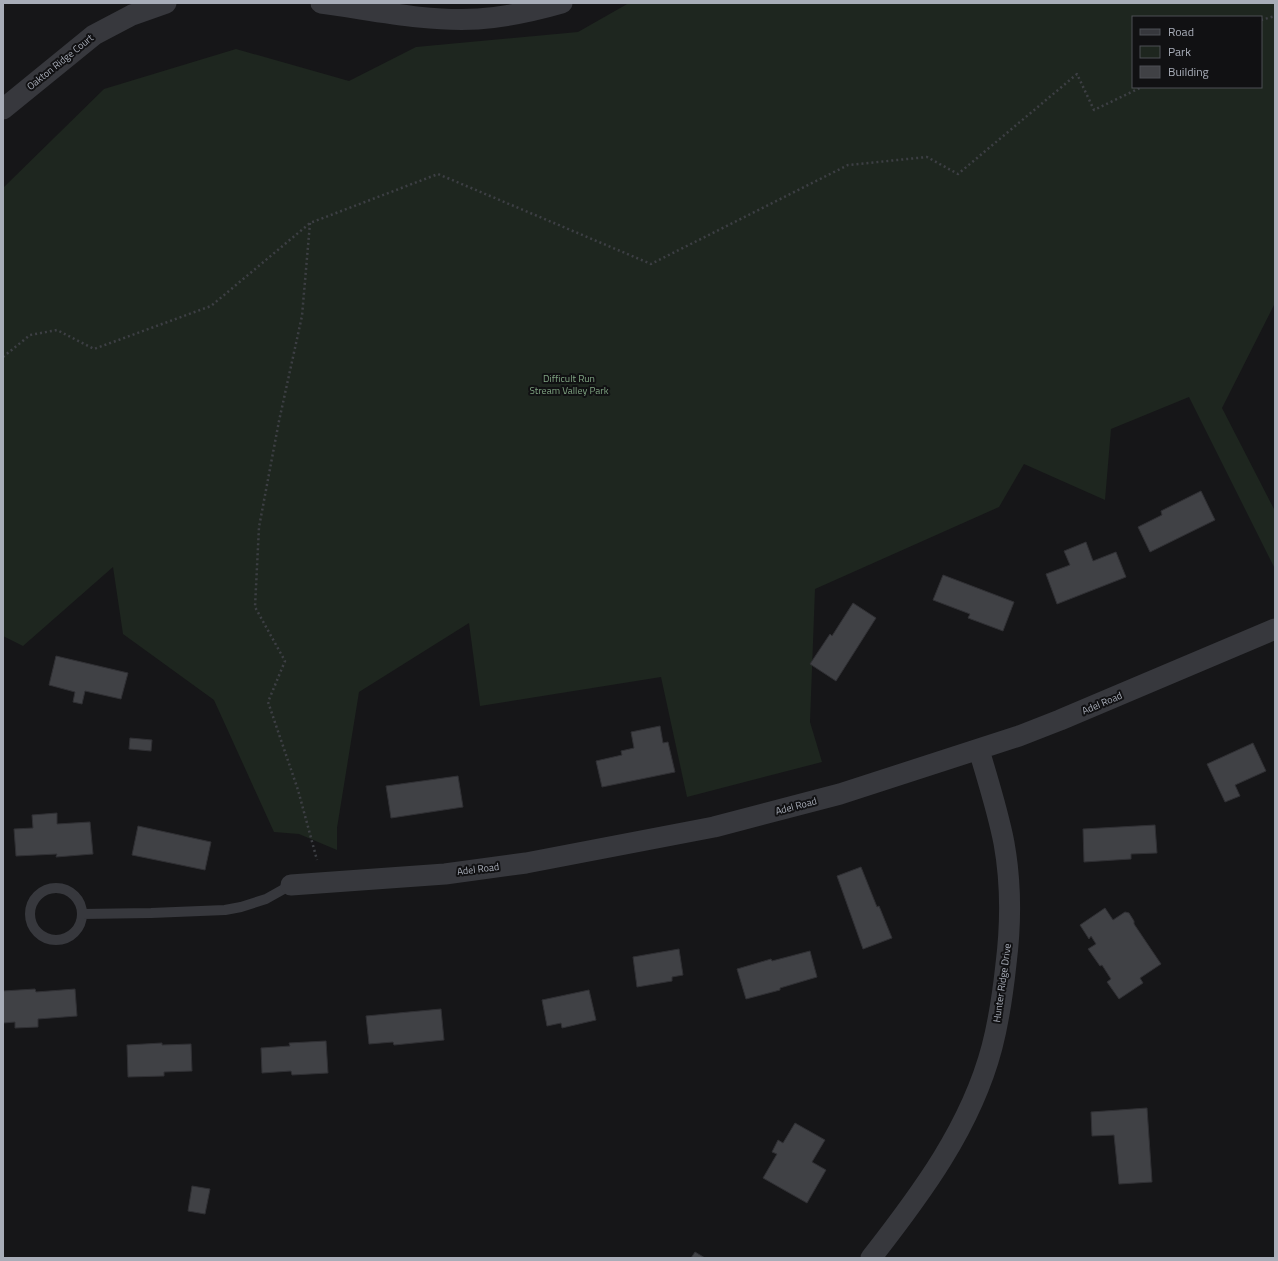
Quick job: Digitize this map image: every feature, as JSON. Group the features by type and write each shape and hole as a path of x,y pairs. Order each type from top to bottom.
{"street":[{"name":"Oakton Ridge Court","path":"3,109 94,35 132,15 166,3"},
{"path":"321,3 424,18 478,19 525,13 562,3"},
{"name":"Adel Road","path":"291,885 445,874 526,863 714,827 840,794 1019,736 1275,629"},
{"name":"Hunter Ridge Drive","path":"880,1255 922,1192 952,1143 977,1092 992,1048 1002,1000 1008,943 1009,887 1004,844 979,750"}],"lane":[{"path":"82,914 226,910 266,899 291,885"},
{"path":"58,888 70,893 79,902 82,914 81,923 74,933 64,940 51,940 38,933 34,928 31,922 30,909 35,898 45,890 58,888"}],"path":[{"path":"1262,20 1275,16"},
{"path":"3,356 30,335 57,330 94,349 211,306 310,223 438,174 651,264 848,165 927,157 958,174 1076,74 1094,110 1140,88"},
{"path":"310,223 302,316 279,421 259,527 255,607 285,661 268,702 298,790 324,883"}],"green space":[{"name":"Difficult Run Stream Valley Park","path":"629,3 1275,3 1275,303 1222,408 1275,511 1275,569 1189,397 1111,429 1105,500 1024,464 999,507 815,589 810,722 822,762 687,797 661,677 480,706 469,623 359,692 337,828 337,850 299,834 274,832 214,700 123,634 113,567 23,646 3,636 3,188 104,89 236,49 349,81 416,47 578,32"}],"building":[{"path":"1201,491 1215,520 1150,552 1138,527 1162,515 1161,511"},
{"path":"1086,542 1093,561 1116,552 1126,577 1057,604 1046,574 1070,565 1064,551"},
{"path":"943,575 1014,602 1003,631 968,618 970,614 933,600"},
{"path":"853,603 876,618 836,681 810,664 830,634 832,636"},
{"path":"56,656 128,673 121,699 85,691 82,704 73,702 75,692 49,685"},
{"path":"660,726 663,743 668,742 675,772 602,787 596,761 622,755 621,751 634,748 631,732"},
{"path":"130,738 152,740 151,751 129,749"},
{"path":"1253,743 1266,771 1235,785 1240,796 1225,802 1207,764"},
{"path":"458,776 463,807 391,818 386,786"},
{"path":"57,813 57,824 90,822 93,854 56,857 57,854 16,856 14,829 33,828 32,815"},
{"path":"1155,825 1157,853 1131,854 1131,859 1084,862 1083,829"},
{"path":"138,826 211,842 205,870 132,855"},
{"path":"861,867 877,907 879,906 892,938 863,949 837,876"},
{"path":"1105,908 1113,920 1125,912 1129,913 1134,921 1134,924 1161,964 1140,978 1143,983 1119,999 1107,982 1111,979 1102,965 1100,966 1088,949 1096,944 1091,936 1089,939 1080,925"},
{"path":"679,949 683,975 672,977 672,981 637,987 633,957"},
{"path":"810,951 817,977 780,988 780,990 746,999 737,969 771,959 772,961"},
{"path":"35,989 36,992 75,989 77,1016 38,1019 38,1027 15,1028 15,1022 3,1023 3,991"},
{"path":"589,990 596,1020 562,1028 561,1023 547,1026 542,1000"},
{"path":"441,1009 444,1040 394,1045 393,1042 369,1044 366,1016"},
{"path":"326,1041 328,1073 292,1075 291,1071 262,1073 261,1048 290,1046 289,1043"},
{"path":"162,1043 162,1045 191,1044 192,1071 164,1072 164,1076 128,1077 127,1045"},
{"path":"1147,1108 1152,1182 1119,1184 1114,1135 1092,1136 1091,1112"},
{"path":"795,1123 825,1140 812,1162 826,1170 807,1203 763,1178 777,1154 772,1152 778,1140 783,1143"},
{"path":"192,1186 210,1189 205,1214 188,1211"},
{"path":"695,1252 705,1258 691,1258"}]}
